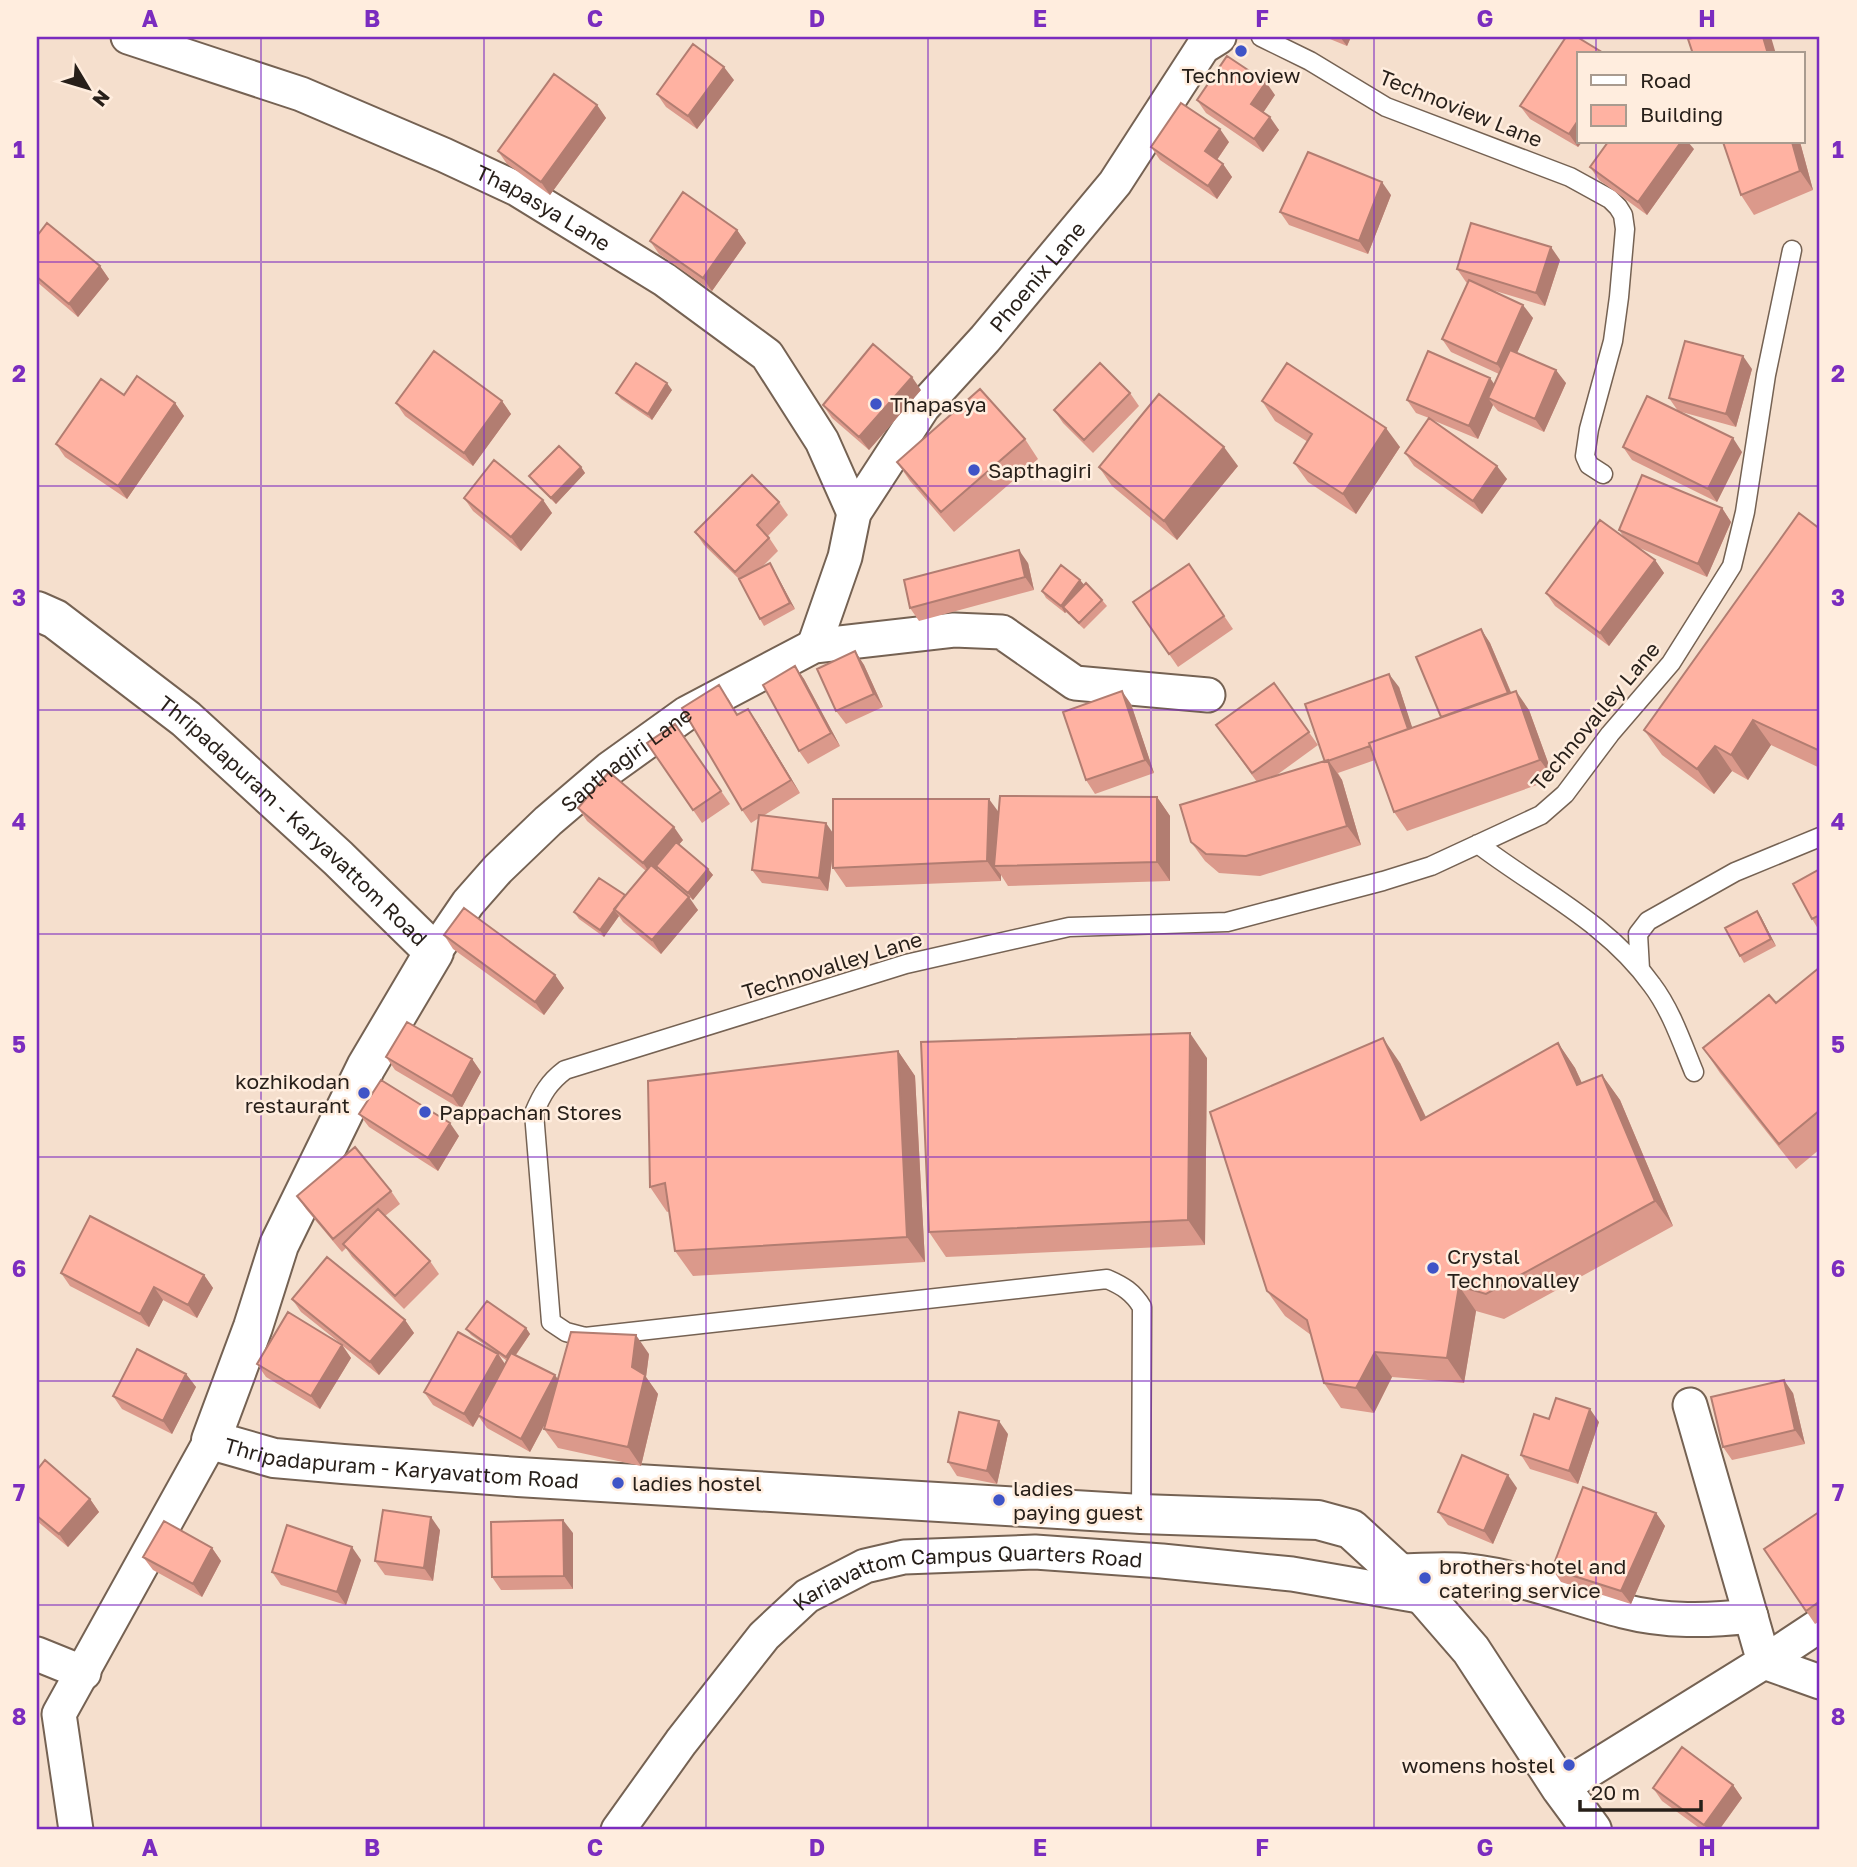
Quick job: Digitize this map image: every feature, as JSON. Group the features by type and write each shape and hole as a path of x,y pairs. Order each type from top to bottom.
{"main road":[{"name":"Thripadapuram - Karyavattom Road","path":"37,611 55,620 186,719 329,849 434,952 366,1067 279,1245 253,1327 211,1440 274,1458 344,1464 1141,1514 1318,1520 1351,1529 1412,1584 1471,1650 1560,1787 1592,1830"}],"street":[{"name":"Thapasya Lane","path":"128,37 301,94 444,155 517,189 665,281 767,355 822,441 854,513"},
{"name":"Phoenix Lane","path":"854,513 923,407 985,339 1115,183 1203,47 1219,37"},
{"path":"854,513 845,557 814,646 954,630 1002,632 1075,682 1208,695"},
{"name":"Sapthagiri Lane","path":"434,952 468,903 498,869 608,769 687,713 814,646"},
{"path":"1690,1405 1764,1662"},
{"path":"76,1830 59,1714 211,1440"},
{"name":"Kariavattom Campus Quarters Road","path":"618,1830 681,1742 764,1636 807,1596 865,1566 904,1557 1035,1552 1162,1560 1412,1584 1467,1570 1531,1582 1625,1612 1705,1621 1751,1616"},
{"path":"1560,1787 1820,1625"},
{"path":"37,1654 83,1673"},
{"path":"1764,1662 1820,1682"}],"lane":[{"name":"Technoview Lane","path":"1261,37 1310,61 1385,107 1570,177 1610,199 1618,207 1623,215 1625,229 1613,341 1589,429 1585,456 1589,465 1603,474"},
{"name":"Technovalley Lane","path":"1141,1514 1142,1307 1136,1296 1107,1279 585,1337 566,1332 551,1322 534,1113 540,1098 550,1082 565,1070 906,964 1069,927 1227,922 1432,866 1541,815 1564,794 1610,734 1671,663 1732,566 1745,512 1766,375 1792,250"},
{"path":"1640,969 1638,934 1648,921 1735,872 1820,837"},
{"path":"1478,844 1542,887 1626,953 1659,997 1694,1072"}],"building":[{"path":"1566,37 1577,37 1602,52 1577,52 1577,122 1569,134 1520,106"},
{"path":"1763,37 1767,52 1692,52 1688,39"},
{"path":"693,44 724,67 688,116 657,94"},
{"path":"1227,56 1266,82 1251,104 1270,117 1254,139 1197,100"},
{"path":"554,74 597,105 541,182 498,151"},
{"path":"1181,103 1220,129 1205,151 1223,164 1208,186 1151,147"},
{"path":"1607,144 1680,144 1638,202 1590,167"},
{"path":"1724,144 1793,144 1800,171 1741,195"},
{"path":"1308,152 1382,182 1359,241 1280,212"},
{"path":"683,192 737,230 703,278 650,241"},
{"path":"47,223 100,266 69,304 37,277 37,236"},
{"path":"1471,223 1551,247 1536,293 1457,269"},
{"path":"1469,280 1523,305 1497,364 1442,339"},
{"path":"1685,341 1743,356 1726,414 1669,398"},
{"name":"Thapasya","path":"873,344 912,377 859,437 823,405"},
{"path":"1510,350 1556,370 1535,419 1488,398"},
{"path":"434,351 502,401 464,453 396,403"},
{"path":"1428,351 1490,378 1469,426 1407,400"},
{"path":"636,363 667,383 648,414 616,393"},
{"path":"1100,363 1130,393 1084,440 1054,410"},
{"path":"1287,363 1386,428 1343,494 1294,463 1312,434 1262,401"},
{"path":"137,376 175,403 118,486 56,444 101,379 124,395"},
{"name":"Sapthagiri","path":"980,389 1025,439 941,512 897,462"},
{"path":"1159,394 1224,447 1164,521 1099,467"},
{"path":"1647,396 1733,438 1708,489 1623,447"},
{"path":"1429,418 1497,466 1473,501 1405,453"},
{"path":"559,446 581,467 551,498 529,476"},
{"path":"494,460 543,500 511,537 464,498"},
{"path":"752,475 779,502 757,525 769,538 735,572 695,532"},
{"path":"1642,475 1722,508 1698,564 1619,530"},
{"path":"1799,513 1820,529 1820,751 1753,720 1731,755 1715,746 1697,769 1644,730"},
{"path":"1600,520 1655,560 1600,633 1546,593"},
{"path":"1019,550 1025,577 910,608 904,580"},
{"path":"770,563 790,603 760,619 739,579"},
{"path":"1189,564 1224,616 1169,654 1133,602"},
{"path":"1061,565 1080,580 1061,606 1042,591"},
{"path":"1086,583 1102,600 1079,623 1063,607"},
{"path":"1481,629 1508,693 1441,717 1416,657"},
{"path":"855,651 874,694 836,711 817,669"},
{"path":"795,666 831,733 799,751 763,685"},
{"path":"1389,674 1408,729 1325,762 1305,704"},
{"path":"1274,683 1309,732 1252,773 1216,725"},
{"path":"719,685 737,715 748,709 791,780 742,810 682,708"},
{"path":"1122,691 1145,760 1086,780 1063,712"},
{"path":"1516,691 1540,760 1394,812 1369,743"},
{"path":"675,724 721,791 693,810 647,743"},
{"path":"1328,760 1347,826 1246,856 1206,854 1191,842 1180,805"},
{"path":"609,772 674,827 643,863 578,808"},
{"path":"1000,796 1157,797 1157,862 994,866"},
{"path":"833,799 989,799 987,861 833,868"},
{"path":"759,815 826,823 819,878 752,870"},
{"path":"676,842 708,869 688,893 656,866"},
{"path":"651,865 689,897 652,940 614,909"},
{"path":"1820,869 1820,915 1812,919 1793,884"},
{"path":"599,878 625,895 600,930 574,912"},
{"path":"464,908 555,975 535,1002 444,935"},
{"path":"1757,911 1771,939 1740,956 1725,928"},
{"path":"1820,967 1820,1110 1779,1144 1703,1048 1769,995 1776,1003"},
{"path":"407,1022 472,1059 452,1096 386,1057"},
{"path":"1190,1033 1188,1220 929,1232 921,1042"},
{"name":"Crystal Technovalley","path":"1383,1038 1421,1120 1558,1043 1577,1085 1602,1075 1655,1201 1486,1294 1459,1286 1447,1358 1375,1352 1356,1388 1324,1383 1307,1320 1267,1291 1210,1112"},
{"path":"898,1051 907,1237 675,1251 665,1183 650,1187 648,1081"},
{"path":"381,1080 450,1123 428,1158 359,1114"},
{"path":"355,1147 391,1191 333,1239 297,1196"},
{"path":"378,1209 430,1261 395,1296 343,1244"},
{"path":"90,1216 204,1275 188,1305 154,1287 140,1314 61,1273"},
{"path":"327,1257 405,1320 370,1362 292,1299"},
{"path":"487,1301 526,1328 506,1357 466,1329"},
{"path":"288,1312 342,1345 311,1396 257,1364"},
{"path":"458,1332 498,1354 464,1414 424,1392"},
{"path":"571,1332 636,1335 632,1367 645,1375 628,1447 544,1429"},
{"path":"137,1349 186,1374 163,1421 113,1396"},
{"path":"511,1353 555,1375 521,1439 478,1415"},
{"path":"1784,1380 1795,1430 1723,1447 1711,1397"},
{"path":"1556,1398 1590,1409 1569,1471 1521,1455 1534,1414 1549,1419"},
{"path":"959,1412 999,1421 987,1471 948,1462"},
{"path":"1462,1455 1508,1475 1484,1531 1438,1512"},
{"path":"45,1460 90,1499 59,1534 37,1516 37,1470"},
{"path":"1583,1487 1656,1513 1621,1591 1552,1569"},
{"path":"383,1510 431,1517 424,1568 375,1561"},
{"path":"1819,1512 1820,1601 1806,1611 1764,1549"},
{"path":"563,1520 564,1576 492,1577 491,1522"},
{"path":"164,1521 212,1548 193,1584 143,1557"},
{"path":"287,1525 352,1547 337,1592 272,1572"},
{"path":"1682,1747 1733,1785 1704,1825 1653,1788"}],"place":[{"name":"Technoview","path":"1241,51"},
{"name":"Thapasya","path":"876,404"},
{"name":"Sapthagiri","path":"974,470"},
{"name":"kozhikodan restaurant","path":"364,1093"},
{"name":"Pappachan Stores","path":"425,1112"},
{"name":"Crystal Technovalley","path":"1433,1268"},
{"name":"ladies hostel","path":"618,1483"},
{"name":"ladies paying guest","path":"999,1500"},
{"name":"brothers hotel and catering service","path":"1425,1578"},
{"name":"womens hostel","path":"1569,1765"}]}
